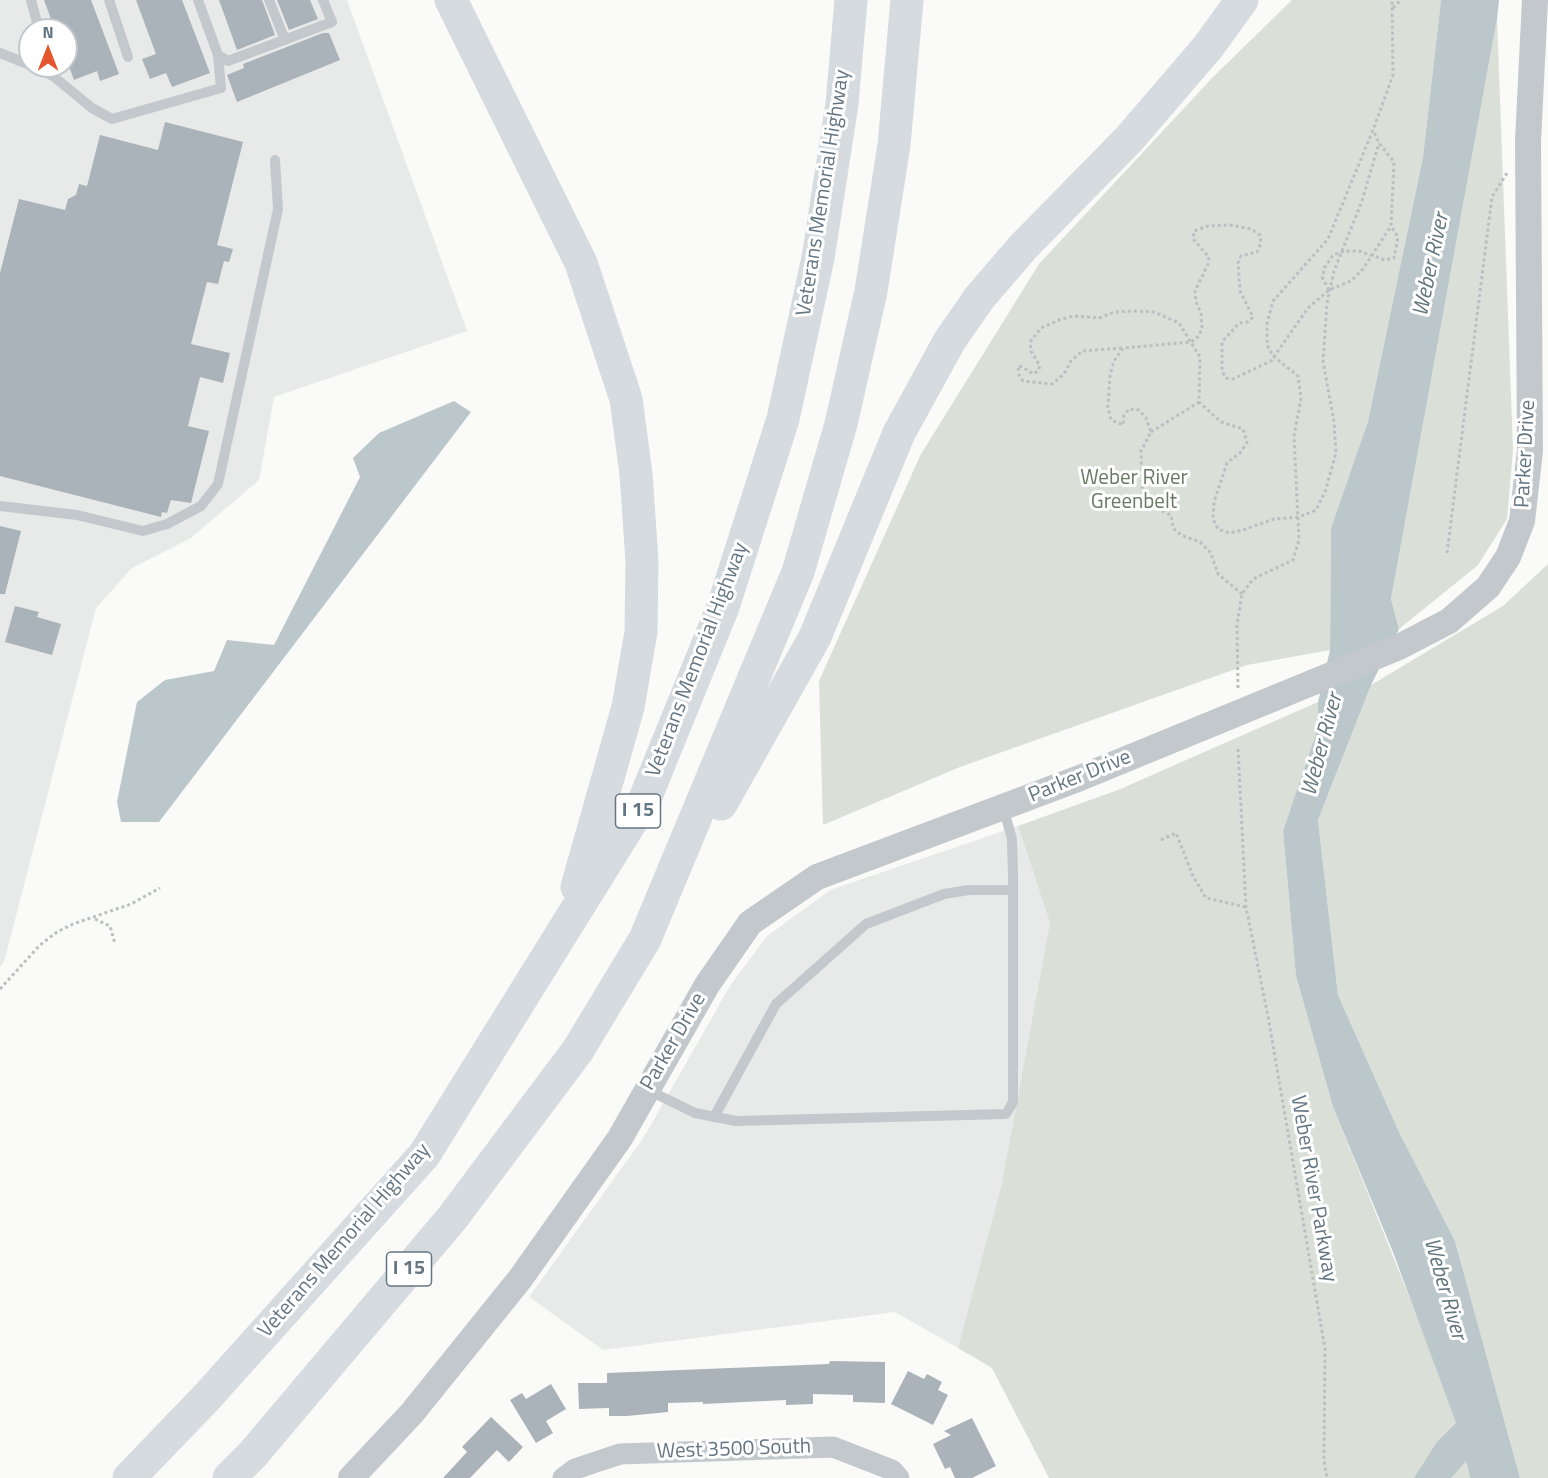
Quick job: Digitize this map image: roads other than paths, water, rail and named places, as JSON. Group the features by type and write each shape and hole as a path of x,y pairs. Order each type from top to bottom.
{"highway":[{"path":"450,0 581,263 626,399 636,474 642,561 639,643 628,707 565,926"},
{"name":"Veterans Memorial Highway","path":"129,1478 206,1398 424,1155 644,801 723,607 783,419 818,258 842,104 851,0"},
{"name":"I 15","path":"229,1478 253,1454 453,1217 578,1050 645,939 798,572 841,424 871,291 891,167 907,0"},
{"path":"645,939 815,637 900,433 950,340 980,297 1023,247 1129,139 1208,47 1242,0"}],"street":[{"name":"Parker Drive","path":"351,1478 412,1413 520,1279 620,1138 707,985 750,923 817,877 1003,807 1399,647 1449,621 1488,587 1508,557 1521,521 1530,451 1528,141 1535,0"},
{"name":"West 3500 South","path":"569,1473 620,1454 832,1447 896,1474"}],"lane":[{"path":"31,0 36,18"},
{"path":"109,0 129,57"},
{"path":"59,78 92,108 112,119 221,88 218,55 198,0"},
{"path":"269,0 285,40"},
{"path":"218,55 228,61 332,22 323,0"},
{"path":"0,53 18,60"},
{"path":"0,506 77,515 143,531 167,524 201,506 218,484 278,209 275,160"},
{"path":"647,1090 695,1113 736,1121 1006,1114 1013,1102 1013,890 1012,839 1003,807"},
{"path":"714,1117 776,1004 866,924 944,894 1013,890"}],"water":[{"name":"Weber River","path":"1441,0 1499,0 1497,19 1391,599 1399,629 1371,685 1318,820 1338,995 1399,1132 1455,1241 1520,1478 1470,1478 1466,1461 1451,1478 1414,1478 1437,1442 1456,1423 1393,1252 1333,1107 1296,976 1283,831 1318,728 1318,702 1330,650 1331,528 1368,421 1423,157"},
{"path":"454,401 471,412 159,822 121,822 117,802 137,702 165,680 214,671 227,640 274,645 360,477 353,458 379,433"}],"park label":[{"name":"Weber River Greenbelt","path":"1134,491"}]}
